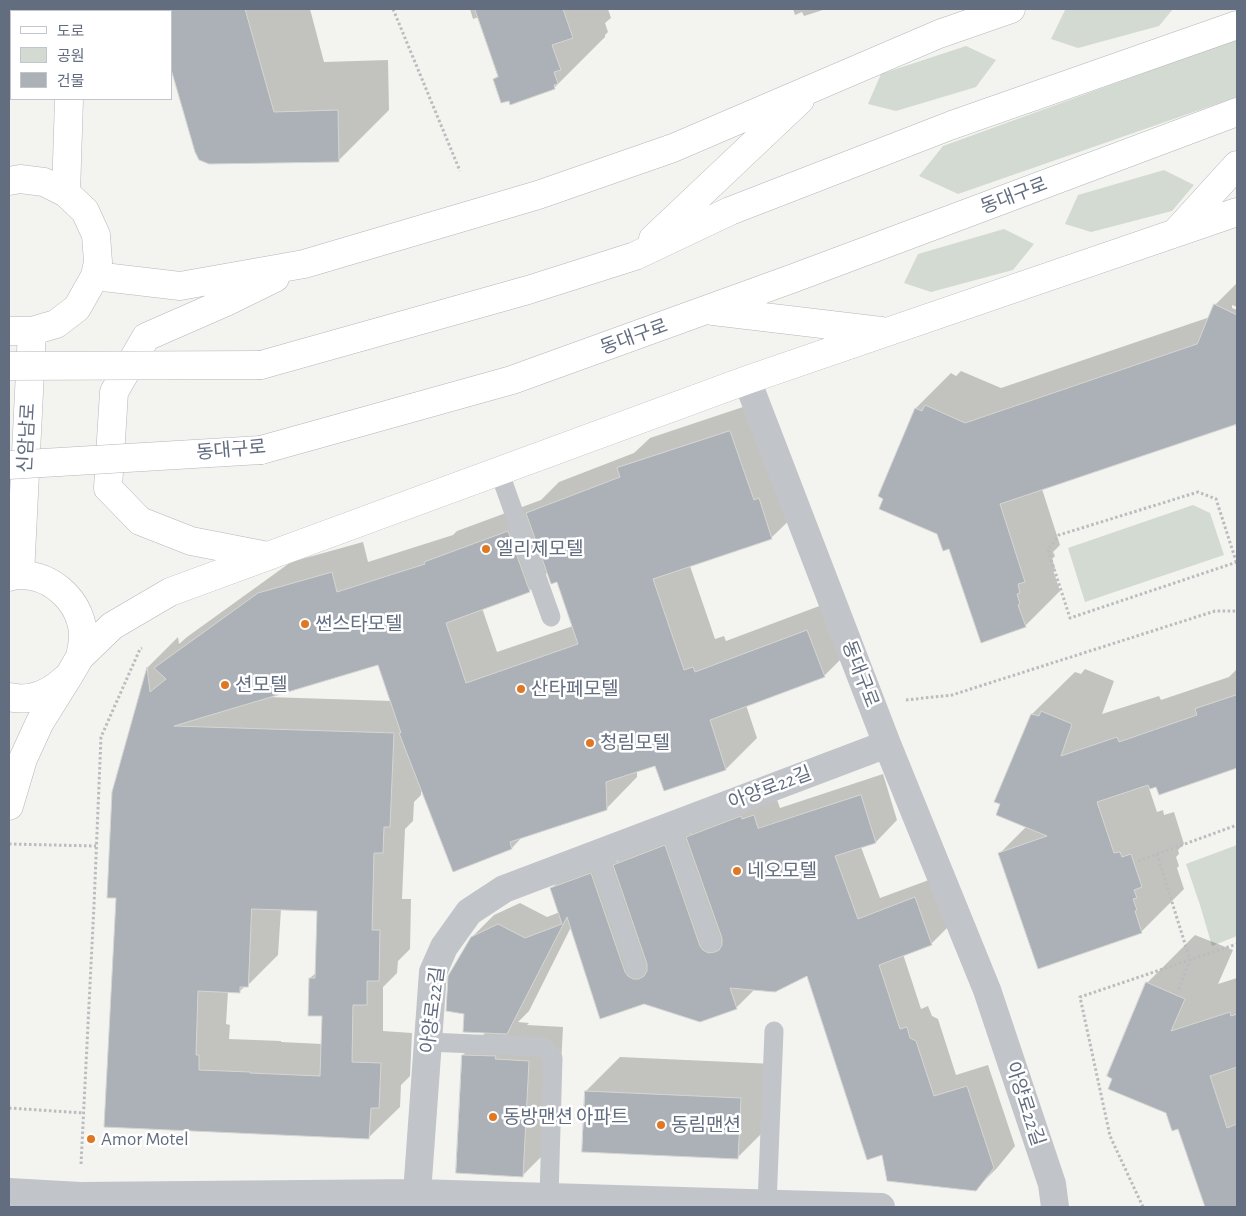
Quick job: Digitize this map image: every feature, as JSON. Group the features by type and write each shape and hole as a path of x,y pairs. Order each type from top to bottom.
{"main road":[{"path":"95,276 180,286 304,264 538,195 673,148 939,34 1011,9"},
{"path":"9,366 260,365 528,290 635,256 730,211 952,125 1237,25"},
{"path":"635,256 814,87"},
{"path":"66,193 69,100"},
{"name":"동대구로","path":"9,465 261,450 512,380 706,311 1237,112"},
{"path":"1176,233 1237,164"},
{"path":"9,182 20,179 44,182 66,193 85,211 96,235 98,262 95,276 77,308 56,324 20,331"},
{"path":"9,697 18,699 38,696 56,688 112,626 170,592 747,380 1237,212"},
{"path":"269,556 191,541 140,521 108,488 114,392 146,337 226,302 304,264"},
{"path":"706,311 888,332"},
{"name":"신암남로","path":"14,576 20,331"},
{"path":"9,806 23,759 40,722 75,666 83,637 80,618 71,600 57,586 39,578 14,576"}],"street":[{"name":"동대구로","path":"747,380 887,744"},
{"name":"아양로22길","path":"416,1200 433,972 444,947 469,912 504,889 887,744 987,990 1052,1184 1055,1207"},
{"path":"9,1192 80,1196 416,1200 549,1197 881,1207"}],"lane":[{"path":"500,471 551,617"},
{"path":"670,826 711,942"},
{"path":"597,854 636,968"},
{"path":"767,1204 774,1031"},
{"path":"428,1042 544,1047 553,1058 549,1197"}],"path":[{"path":"393,9 460,171"},
{"path":"1198,492 1216,499 1237,563 1070,618 1048,550 1059,535 1198,492"},
{"path":"906,700 952,695 1215,611 1237,611"},
{"path":"80,1196 101,737 140,649 148,644"},
{"path":"1138,861 1237,825"},
{"path":"9,844 96,846"},
{"path":"1157,854 1190,960 1178,990"},
{"path":"1143,1207 1110,1136 1080,996 1237,944"},
{"path":"9,1108 84,1113"}],"green space":[{"path":"1173,9 1159,26 1078,48 1051,39 1065,10"},
{"path":"1237,39 1237,97 958,194 919,176 943,146"},
{"path":"966,46 996,60 976,87 896,111 868,104 881,74"},
{"path":"1164,170 1194,185 1172,211 1091,232 1065,224 1078,195"},
{"path":"1004,229 1034,244 1013,270 931,292 904,283 918,254"},
{"path":"1193,505 1210,513 1224,555 1085,602 1068,548"},
{"path":"1237,845 1237,936 1212,946 1186,864"}],"building":[{"path":"245,9 274,112 338,110 339,162 209,164 199,160 172,72 171,10"},
{"path":"475,9 563,9 573,38 552,45 561,70 554,72 558,84 554,85 555,89 510,105 509,101 501,103 493,79 498,77"},
{"path":"1214,304 1237,315 1237,424 1000,504 1025,582 1018,584 1020,593 1017,594 1020,604 1018,605 1026,627 981,643 949,549 943,551 937,534 879,509 883,499 878,496 915,408 922,411 925,405 965,423 1197,344"},
{"path":"730,431 754,500 759,498 772,539 653,579 684,670 693,667 695,672 807,630 825,677 710,720 726,770 664,791 655,766 606,782 607,810 510,842 512,849 453,872 399,733 401,733 378,665 174,726 394,733 390,827 384,827 383,853 374,853 372,930 380,930 379,981 367,981 367,1005 353,1005 352,1062 381,1063 379,1108 371,1108 369,1139 104,1127 116,898 107,898 112,792 147,667 150,692 166,679 154,668 258,593 332,572 337,592 425,564 424,562 508,531 530,592 446,623 466,683 578,644 557,582 551,584 526,513 620,477 617,468","holes":["252,909 317,911 315,978 309,978 308,1016 322,1016 320,1076 199,1070 199,1055 196,1055 198,991 240,993 240,987 248,987"]},
{"path":"1237,695 1237,768 1159,795 1156,787 1150,789 1148,785 1097,802 1114,853 1120,852 1122,857 1131,854 1142,887 1134,890 1137,898 1133,899 1142,933 1038,969 998,853 1047,836 996,815 1000,804 994,802 1031,714 1039,716 1041,711 1072,724 1061,756 1117,737 1119,742 1197,715 1195,709"},
{"path":"861,795 876,843 835,856 858,919 915,897 932,945 879,965 900,1029 907,1027 910,1038 916,1041 934,1096 967,1086 994,1168 976,1191 887,1181 882,1155 867,1160 807,976 775,992 730,988 737,1009 700,1022 644,1004 600,1019 567,917 507,1034 463,1032 464,1014 446,1011 448,976 471,937 498,924 525,938 562,924 550,888 591,873 625,972 633,979 639,979 644,976 647,971 647,964 613,865 665,845 700,946 708,953 719,950 722,945 722,938 686,837 741,816 742,819 754,815 758,828"},
{"path":"1146,982 1185,999 1171,1031 1230,1012 1231,1016 1237,1014 1237,1067 1210,1076 1227,1128 1237,1124 1237,1207 1205,1207 1178,1129 1172,1131 1166,1113 1108,1089 1112,1079 1107,1076"},
{"name":"동방맨션 아파트","path":"462,1055 496,1056 495,1059 529,1061 523,1177 456,1173"},
{"name":"동림맨션","path":"585,1091 741,1098 738,1159 582,1152"}],"place":[{"name":"엘리제모텔","path":"486,549"},
{"name":"썬스타모텔","path":"305,624"},
{"name":"션모텔","path":"225,685"},
{"name":"산타페모텔","path":"521,689"},
{"name":"청림모텔","path":"590,743"},
{"name":"네오모텔","path":"737,871"},
{"name":"동방맨션 아파트","path":"493,1117"},
{"name":"동림맨션","path":"661,1125"},
{"name":"Amor Motel","path":"91,1139"}]}
